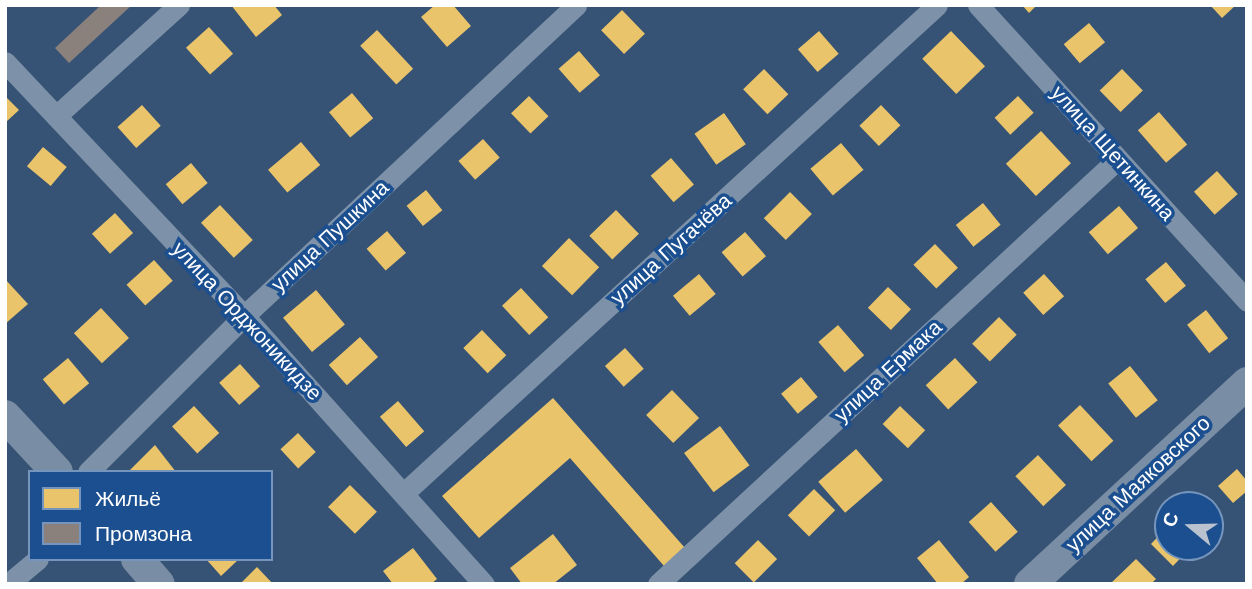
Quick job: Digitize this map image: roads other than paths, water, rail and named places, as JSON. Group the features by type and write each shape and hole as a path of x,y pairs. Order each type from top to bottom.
{"street":[{"path":"56,116 179,5"},
{"name":"улица Пушкина","path":"90,470 244,316 576,5"},
{"name":"улица Пугачёва","path":"405,492 936,5"},
{"name":"улица Щетинкина","path":"978,5 1247,300"},
{"name":"улица Орджоникидзе","path":"5,62 244,316 405,492 484,584"},
{"name":"улица Ермака","path":"658,584 1118,159"},
{"name":"улица Маяковского","path":"1030,584 1247,383"},
{"path":"5,416 55,470"},
{"path":"8,584 36,561"},
{"path":"139,561 159,584"}]}
